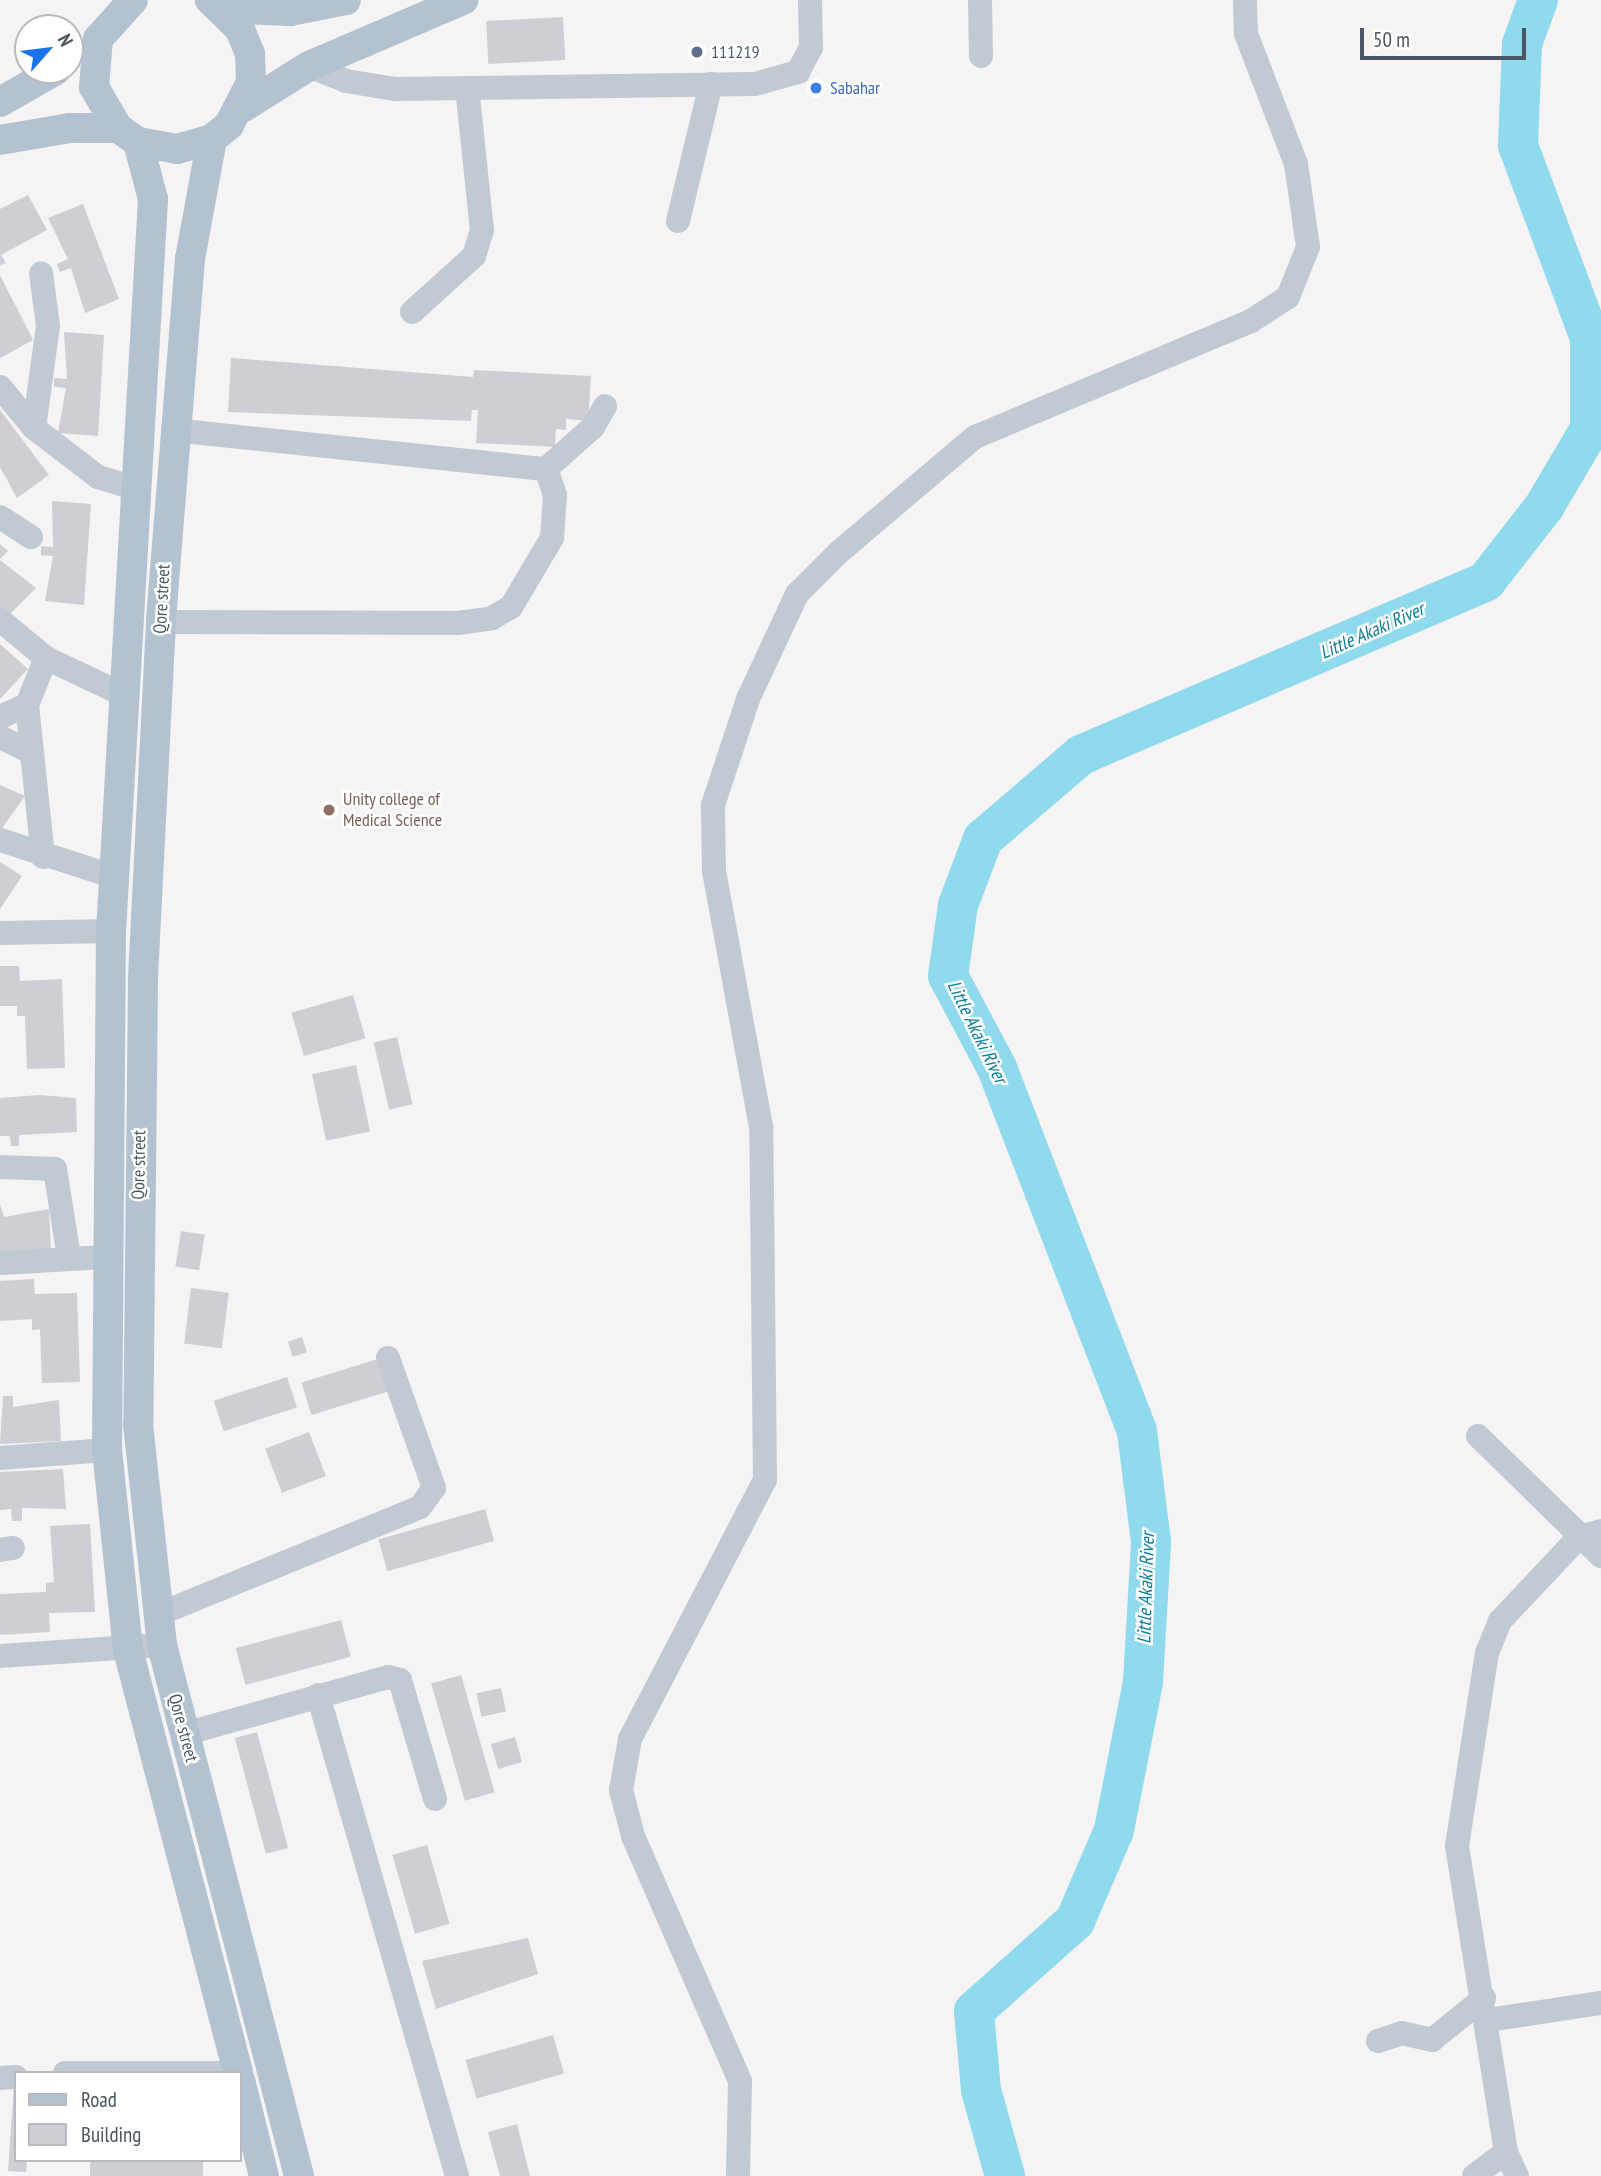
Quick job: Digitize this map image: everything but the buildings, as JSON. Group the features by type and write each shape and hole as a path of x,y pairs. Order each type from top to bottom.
{"main road":[{"path":"216,4 290,11 346,0"},
{"path":"0,140 70,128 128,135 177,149 212,139 242,108 309,66 463,0"},
{"path":"84,50 98,39 131,1"},
{"path":"216,4 250,54 242,108"},
{"name":"Qore street","path":"98,39 94,87 128,135 153,199 120,694 111,931 106,1256 107,1450 128,1650 237,2071"},
{"path":"0,102 32,84"},
{"name":"Qore street","path":"212,139 190,259 173,430 160,622 136,1312 139,1437 162,1645 299,2176"},
{"path":"242,2088 264,2176"}],"street":[{"path":"309,66 346,81 395,89 755,83 797,72 811,48 810,0"},
{"path":"980,0 981,56"},
{"path":"738,2176 740,2081 633,1836 621,1790 630,1739 765,1480 761,1127 714,871 712,805 748,699 797,594 838,553 975,437 1251,321 1288,297 1308,247 1296,164 1246,34 1245,0"},
{"path":"678,221 711,84"},
{"path":"412,312 474,256 482,230 467,88"},
{"path":"34,428 48,326 41,273"},
{"path":"0,387 34,428 98,477 133,488"},
{"path":"173,430 546,469 593,427 605,406"},
{"path":"160,622 458,623 492,618 511,607 552,538 555,495 546,469"},
{"path":"0,517 32,537"},
{"path":"0,620 46,658 120,694"},
{"path":"43,857 27,705 46,658"},
{"path":"0,718 27,705"},
{"path":"0,737 31,752"},
{"path":"0,840 43,857 115,877"},
{"path":"0,933 111,931"},
{"path":"0,1167 55,1169 69,1257"},
{"path":"0,1263 106,1256"},
{"path":"157,1615 420,1507 434,1488 388,1358"},
{"path":"1478,1436 1590,1534 1601,1556"},
{"path":"0,1458 107,1450"},
{"path":"1517,2176 1507,2152 1486,2009 1465,1924 1457,1846 1487,1653 1515,1599 1590,1534"},
{"path":"0,1656 128,1650 162,1645"},
{"path":"184,1734 388,1677 400,1680 435,1799"},
{"path":"318,1695 457,2176"},
{"path":"1378,2041 1402,2033 1433,2040 1486,2009 1601,2003"},
{"path":"1474,2176 1507,2152"}],"waterway":[{"name":"Little Akaki River","path":"1005,2176 981,2090 974,2011 1075,1921 1114,1830 1143,1682 1151,1542 1137,1431 997,1068 948,976 958,905 983,839 1081,755 1486,581 1544,507 1590,429 1590,338 1518,145 1522,44 1538,0"}],"place":[{"name":"111219","path":"697,52"},
{"name":"Sabahar","path":"816,88"},
{"name":"Unity college of Medical Science","path":"329,810"}]}
